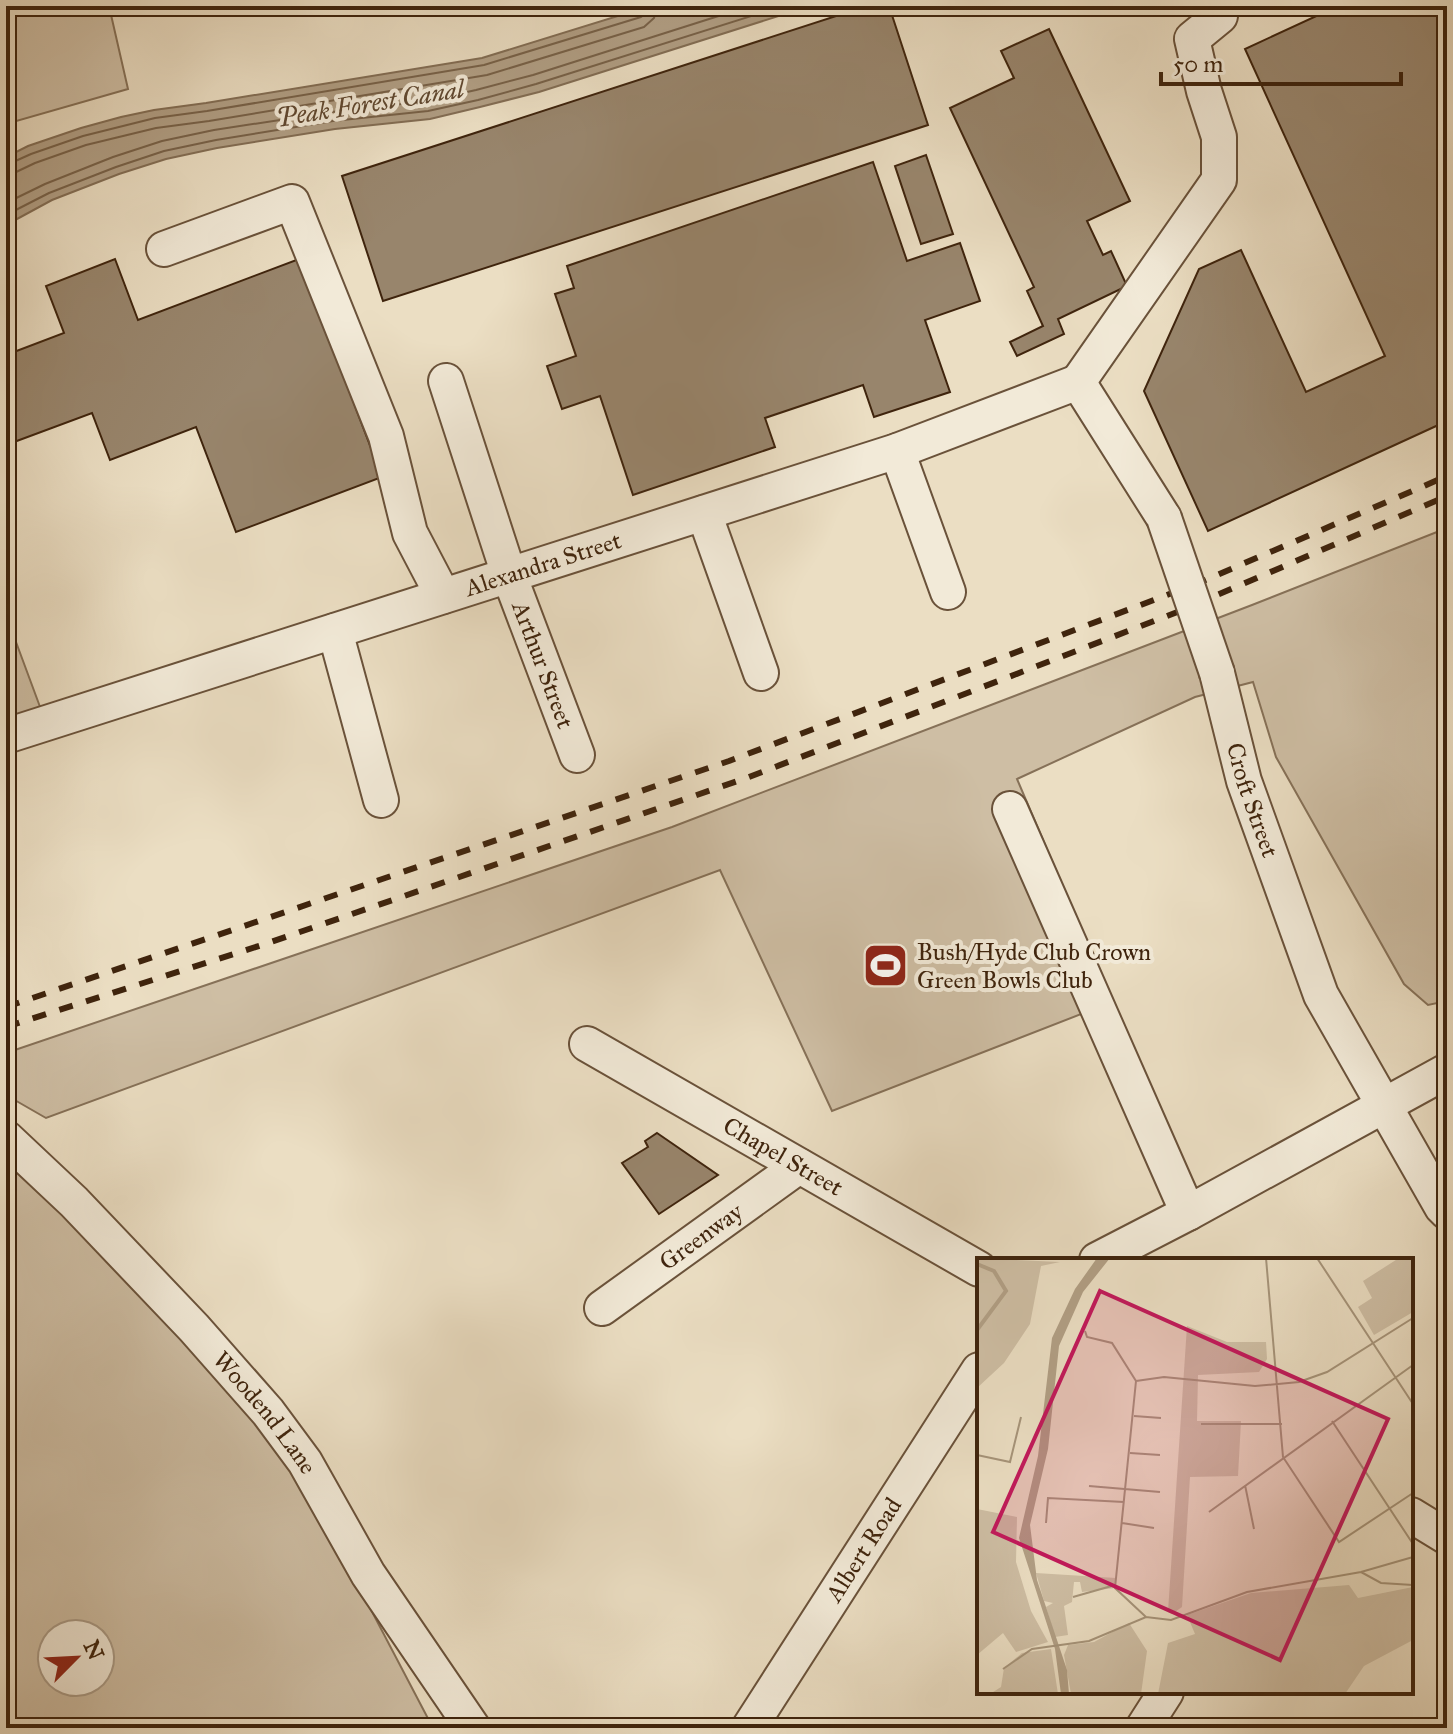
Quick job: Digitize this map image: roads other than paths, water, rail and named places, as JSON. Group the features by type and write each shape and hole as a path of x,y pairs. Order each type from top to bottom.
{"street":[{"path":"1078,382 1219,180 1219,137 1192,39 1220,16"},
{"path":"164,249 292,202 386,436 410,533 443,596"},
{"name":"Arthur Street","path":"446,381 509,575 577,755"},
{"name":"Alexandra Street","path":"7,735 897,451 1078,382"},
{"name":"Croft Street","path":"1078,382 1164,518 1217,673 1244,781 1321,995 1447,1212"},
{"path":"897,451 948,592"},
{"path":"704,513 761,673"},
{"path":"335,631 381,800"},
{"path":"1010,809 1188,1213"},
{"name":"Chapel Street","path":"587,1044 977,1268"},
{"path":"1101,1258 1447,1071"},
{"name":"Woodend Lane","path":"6,1138 85,1213 268,1412 305,1462 368,1574 473,1728"},
{"name":"Greenway","path":"602,1308 799,1166"},
{"name":"Albert Road","path":"749,1728 977,1373"},
{"path":"1413,1516 1447,1537"},
{"path":"1143,1728 1165,1694"}],"water":[{"name":"Peak Forest Canal","path":"650,6 810,6 539,92 430,119 335,129 166,159 52,200 6,225 6,157 28,146 81,128 154,110 482,58"}],"railway":[{"path":"6,1007 729,761 1196,584 1447,476"},
{"path":"6,1027 268,943 749,777 1180,611 1447,496"}],"place":[{"name":"Bush/Hyde Club Crown Green Bowls Club","path":"886,966"}]}
